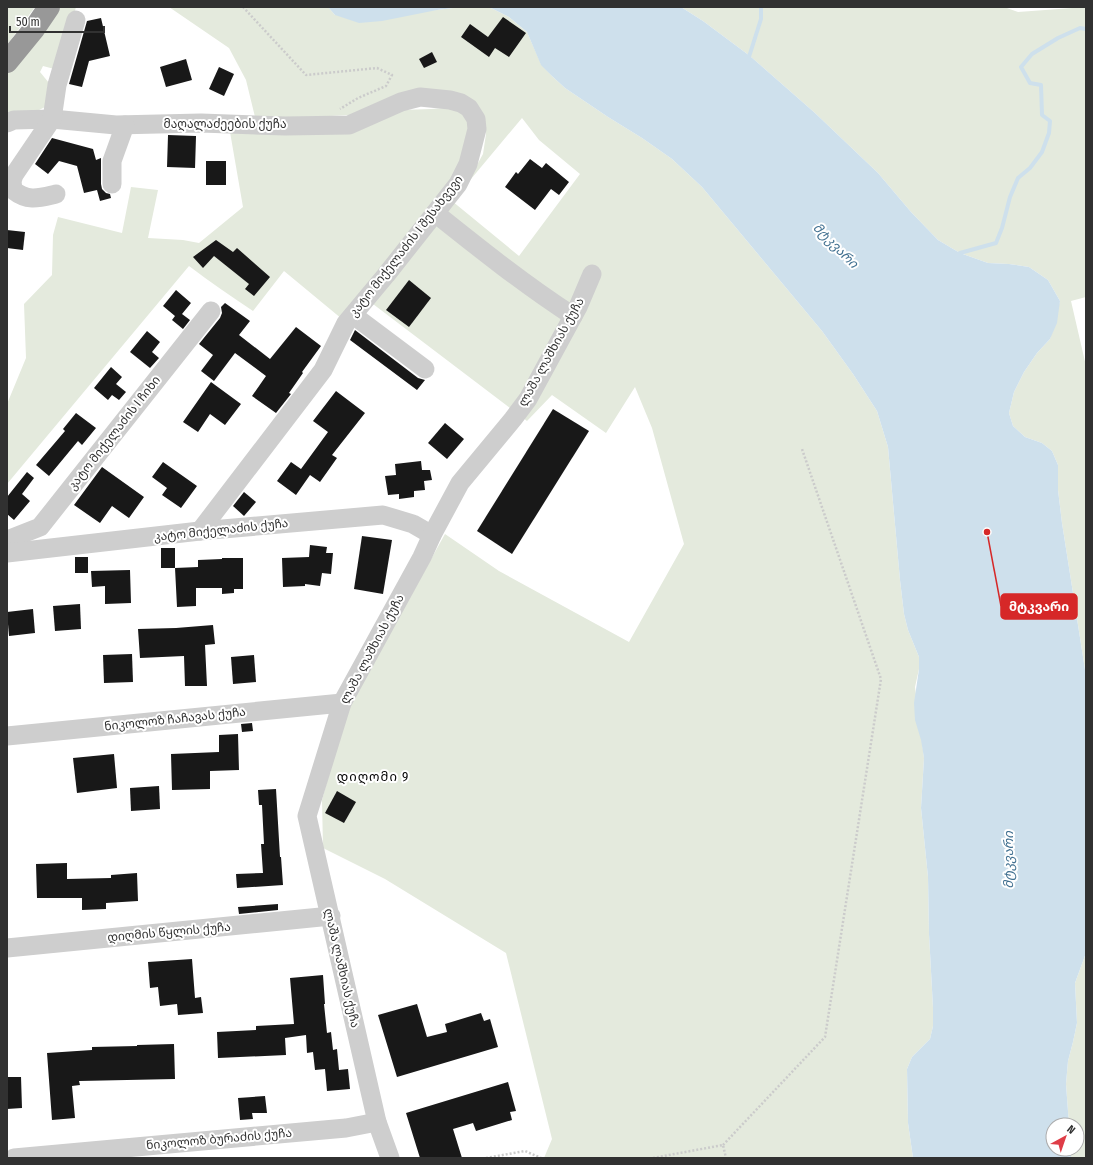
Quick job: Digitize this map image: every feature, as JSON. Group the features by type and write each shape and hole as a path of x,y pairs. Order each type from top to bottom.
{"highway":[{"path":"7,62 18,50 49,7"}],"street":[{"path":"56,194 30,198 21,196 13,190 12,181 14,175 52,119 57,85 76,20"},
{"name":"კატო მიქელაძის I შესახვევი","path":"200,532 323,370 346,323 458,184 468,164 477,129 476,119 469,108 450,100 420,97 401,102 349,125 285,126"},
{"name":"მაღალაძეების ქუჩა","path":"7,123 14,120 52,119 125,124 201,123 285,126"},
{"path":"112,184 112,161 125,124"},
{"path":"435,213 489,256 540,294 573,316"},
{"name":"ლაშა ლაშხიას ქუჩა","path":"390,1158 377,1122 307,816 342,703 422,557 460,483 528,399 573,316 592,274"},
{"name":"კატო მიქელაძის I ჩიხი","path":"7,540 40,527 211,311"},
{"path":"353,315 425,370"},
{"name":"კატო მიქელაძის ქუჩა","path":"7,553 200,532 383,515 413,524 432,535"},
{"name":"ნიკოლოზ ჩაჩავას ქუჩა","path":"7,736 342,703"},
{"name":"დიღმის წყლის ქუჩა","path":"7,948 330,916"},
{"name":"ნიკოლოზ ბურაძის ქუჩა","path":"14,1158 346,1128 377,1122"}],"path":[{"path":"243,7 306,75 378,68 392,75 386,86 358,98 334,112"},
{"path":"653,1158 723,1145 826,1037 880,679 802,449"},
{"path":"723,1145 726,1158"},
{"path":"486,1158 525,1151 541,1158"}],"shaded area":[{"path":"7,7 35,7 7,45"},
{"path":"58,7 76,7 58,70 43,66 40,72 49,83 45,107 39,110 7,118 7,73 15,65"},
{"path":"169,7 328,7 335,15 437,10 461,7 489,7 509,17 527,32 541,64 565,88 672,159 702,187 822,331 877,411 888,447 904,614 908,630 919,657 919,669 915,687 924,758 921,808 928,877 933,1026 930,1039 912,1057 907,1069 908,1123 913,1158 544,1158 552,1139 506,953 385,879 323,848 322,800 350,698 376,658 445,534 499,571 629,642 684,544 652,428 635,387 606,433 552,395 527,421 373,304 452,201 519,256 580,174 539,140 522,118 466,185 483,154 486,134 484,116 436,90 351,115 287,118 255,117 246,80 229,48"},
{"path":"681,7 1004,7 1018,12 1086,7 1086,297 1071,301 1086,366 1086,676 1062,523 1058,490 1058,465 1052,451 1042,443 1025,437 1013,426 1009,413 1014,392 1024,372 1037,353 1050,339 1060,301 1048,280 1029,267 988,263 960,253 938,240 911,212 878,173 815,113 750,56 703,21"},
{"path":"445,108 464,112 471,131 452,183 342,319 284,271 253,311 189,266 7,484 7,404 26,358 24,304 52,275 53,235 58,217 122,233 131,187 158,190 148,238 183,240 199,243 243,207 230,132 402,110"},
{"path":"1086,953 1086,1158 1071,1158 1085,1157 1085,1117 1068,1117 1066,1084 1068,1061 1077,1023 1075,983"}],"water":[{"path":"328,7 461,7 437,10 382,21 359,23 335,15"},
{"path":"489,7 681,7 703,21 750,56 815,113 878,173 911,212 938,240 960,253 988,263 1029,267 1048,280 1060,301 1057,323 1050,339 1037,353 1024,372 1014,392 1009,413 1013,426 1025,437 1042,443 1052,451 1058,465 1058,490 1062,523 1086,676 1086,953 1075,983 1077,1023 1068,1061 1066,1084 1068,1117 1045,1117 1045,1157 1071,1158 913,1158 908,1123 907,1069 912,1057 930,1039 933,1026 928,877 921,808 924,758 921,740 915,720 914,703 919,669 919,657 908,630 904,614 888,447 877,411 822,331 702,187 672,159 565,88 541,65 527,32 509,17"}],"building":[{"path":"503,17 526,33 509,57 495,48 489,57 461,37 470,24 488,37"},
{"path":"101,18 110,56 89,61 82,87 69,84 87,21"},
{"path":"432,52 437,62 424,68 419,59"},
{"path":"186,59 192,80 166,87 160,67"},
{"path":"219,67 234,74 224,96 209,89"},
{"path":"168,135 196,136 195,168 167,167"},
{"path":"52,138 93,149 96,160 101,158 102,189 106,193 110,194 111,198 100,201 97,190 84,193 77,166 59,161 48,174 35,164"},
{"path":"530,159 542,168 546,163 569,182 559,195 551,189 535,210 505,187 516,172 518,174"},
{"path":"206,161 226,161 226,185 206,185"},
{"path":"7,230 25,232 23,250 7,248"},
{"path":"216,240 233,252 237,248 270,277 254,296 245,289 249,284 214,256 203,268 193,257"},
{"path":"409,280 431,298 409,327 386,310"},
{"path":"176,290 191,303 182,314 190,320 183,329 172,320 175,316 163,306"},
{"path":"225,303 250,321 239,335 270,359 296,327 321,346 302,372 303,373 289,393 291,394 276,413 252,396 266,376 235,353 214,381 201,371 213,355 199,344 220,318 222,313 221,307"},
{"path":"355,330 418,378 425,380 417,390 350,340"},
{"path":"147,331 160,342 152,352 159,358 150,368 130,352"},
{"path":"111,367 122,377 116,384 126,392 119,400 112,395 108,400 94,388"},
{"path":"211,382 241,404 225,425 210,414 198,432 183,422"},
{"path":"336,391 365,413 332,455 337,458 320,482 310,475 296,495 277,481 291,462 301,469 328,432 313,421"},
{"path":"553,409 589,431 512,554 477,531"},
{"path":"76,413 96,428 82,445 78,441 49,476 36,465 65,431 63,429"},
{"path":"445,423 464,439 447,459 428,443"},
{"path":"421,461 422,470 430,470 432,480 424,481 425,490 414,491 414,497 399,499 399,494 388,495 385,476 396,475 395,464"},
{"path":"163,462 197,486 181,508 162,495 167,488 152,477"},
{"path":"102,467 144,497 129,518 112,506 100,523 74,505"},
{"path":"27,472 34,478 22,494 30,501 14,520 7,514 7,497"},
{"path":"244,492 256,502 244,516 233,506"},
{"path":"362,536 392,540 383,594 354,589"},
{"path":"310,545 327,547 326,553 333,553 331,574 322,573 320,586 305,584 305,586 283,587 282,558 309,557"},
{"path":"161,548 175,548 175,568 161,568"},
{"path":"75,557 88,557 88,573 75,573"},
{"path":"243,558 243,589 234,589 234,593 222,594 222,588 196,588 196,606 177,607 175,568 198,567 198,560"},
{"path":"130,570 131,603 105,604 105,586 92,587 91,571"},
{"path":"80,604 81,629 55,631 53,606"},
{"path":"33,609 35,633 9,636 7,612"},
{"path":"213,625 215,644 205,645 207,686 185,686 184,656 140,658 138,629"},
{"path":"132,654 133,682 104,683 103,655"},
{"path":"254,655 256,682 233,684 231,657"},
{"path":"252,723 253,731 242,732 241,724"},
{"path":"238,734 239,770 210,771 210,789 172,790 171,754 219,752 219,735"},
{"path":"114,754 117,788 77,793 73,758"},
{"path":"159,786 160,809 131,811 130,788"},
{"path":"276,789 283,885 237,888 236,874 263,873 261,844 264,844 262,805 259,805 258,790"},
{"path":"337,791 356,802 344,823 325,813"},
{"path":"67,863 67,879 111,878 111,875 137,873 138,901 106,903 106,909 82,910 82,898 37,898 36,864"},
{"path":"278,904 278,910 239,914 238,907"},
{"path":"192,959 195,998 201,997 203,1013 178,1015 177,1004 160,1006 158,987 150,988 148,962"},
{"path":"323,975 327,1033 331,1032 333,1050 337,1049 339,1070 348,1069 350,1089 327,1091 325,1069 315,1070 313,1052 307,1053 306,1035 285,1038 286,1055 218,1058 217,1032 256,1030 256,1026 294,1024 290,978"},
{"path":"417,1004 427,1037 447,1032 445,1024 481,1013 484,1021 490,1019 498,1047 397,1077 378,1015"},
{"path":"174,1044 175,1079 79,1081 80,1085 72,1086 75,1118 52,1120 47,1053 92,1050 92,1047"},
{"path":"7,1077 21,1077 22,1108 7,1109"},
{"path":"508,1082 516,1111 510,1112 512,1120 476,1131 473,1123 453,1129 462,1158 420,1158 406,1113"},
{"path":"265,1096 267,1113 252,1113 253,1119 240,1120 238,1098"}],"waterway":[{"path":"748,60 761,19 761,7"},
{"path":"956,257 960,253 996,243 1002,228 1010,197 1018,178 1030,168 1042,152 1049,133 1050,121 1042,115 1041,85 1030,83 1021,67 1032,54 1058,38 1080,28 1086,29"}],"place":[{"name":"მტკვარი","path":"987,532"}],"district":[{"name":"დიღომი 9","path":"373,776"}]}
